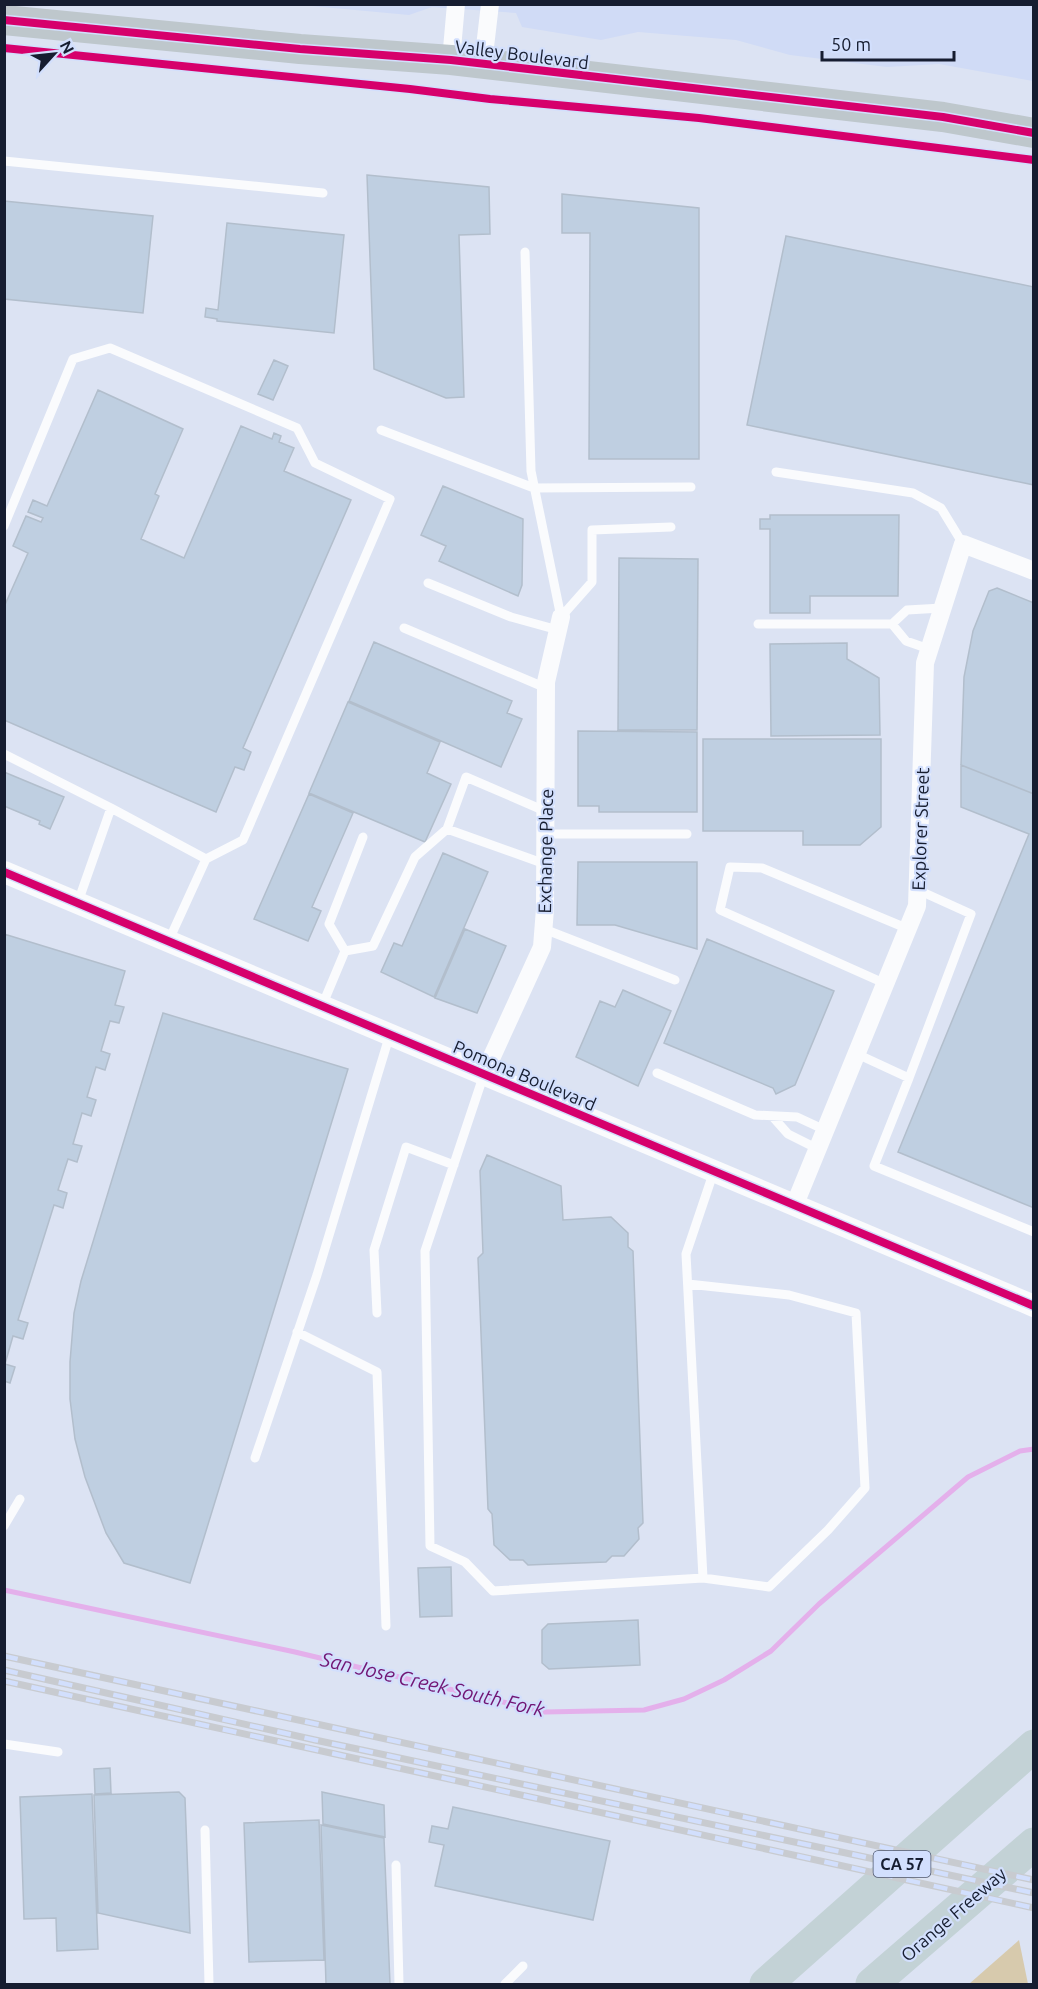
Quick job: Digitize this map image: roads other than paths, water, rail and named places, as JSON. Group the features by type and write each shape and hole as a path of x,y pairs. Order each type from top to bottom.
{"highway":[{"name":"CA 57","path":"766,1984 848,1914 1034,1746"},
{"name":"Orange Freeway","path":"872,1984 1034,1844"}],"main road":[{"name":"Valley Boulevard","path":"4,20 300,49 451,60 943,117 1034,133"}],"street":[{"path":"451,60 456,4"},
{"path":"483,64 490,4"},
{"path":"963,544 1034,571"},
{"name":"Explorer Street","path":"795,1204 886,984 906,928 917,906 925,663 963,544"},
{"name":"Exchange Place","path":"484,1074 542,947 546,834 546,688 559,624"},
{"name":"Pomona Boulevard","path":"4,872 1034,1306"}],"lane":[{"path":"4,161 323,193"},
{"path":"525,252 531,471 559,624"},
{"path":"4,526 73,359 110,348 297,428 315,463 390,499 243,840 206,859 169,941"},
{"path":"381,430 534,488 691,487"},
{"path":"776,472 914,493 941,508 963,544"},
{"path":"559,624 592,582 592,530 671,527"},
{"path":"428,583 511,617 559,624"},
{"path":"758,624 892,624 907,610 942,608"},
{"path":"892,624 906,641 929,649"},
{"path":"404,628 546,688"},
{"path":"4,754 206,859"},
{"path":"345,951 372,946 415,856 447,829 466,777 545,812"},
{"path":"77,903 111,808"},
{"path":"447,829 545,864"},
{"path":"546,834 687,834"},
{"path":"345,951 329,924 363,837"},
{"path":"886,984 720,910 730,867 762,868 906,928"},
{"path":"918,890 971,914 874,1166 1034,1233"},
{"path":"544,929 675,980"},
{"path":"322,1006 345,951"},
{"path":"255,1458 390,1034"},
{"path":"857,1054 909,1078"},
{"path":"484,1074 425,1251 430,1546 465,1562 492,1591 703,1578 769,1587 828,1530 865,1488 856,1313 789,1295 688,1284"},
{"path":"657,1074 755,1115 797,1117 825,1130"},
{"path":"772,1116 788,1134 818,1149"},
{"path":"377,1313 374,1250 406,1147 454,1165"},
{"path":"703,1578 686,1254 715,1171"},
{"path":"297,1332 377,1372 386,1626"},
{"path":"4,1526 20,1499"},
{"path":"4,1744 58,1752"},
{"path":"206,1830 209,1984"},
{"path":"396,1864 399,1984"},
{"path":"505,1984 523,1966"}],"waterway":[{"name":"San Jose Creek South Fork","path":"4,1590 295,1652 545,1712 644,1710 684,1699 724,1680 771,1651 819,1604 968,1477 1020,1451 1034,1449"}],"railway":[{"path":"4,1656 1034,1880"},
{"path":"4,1670 315,1740 1034,1893"},
{"path":"4,1681 1034,1908"}]}
